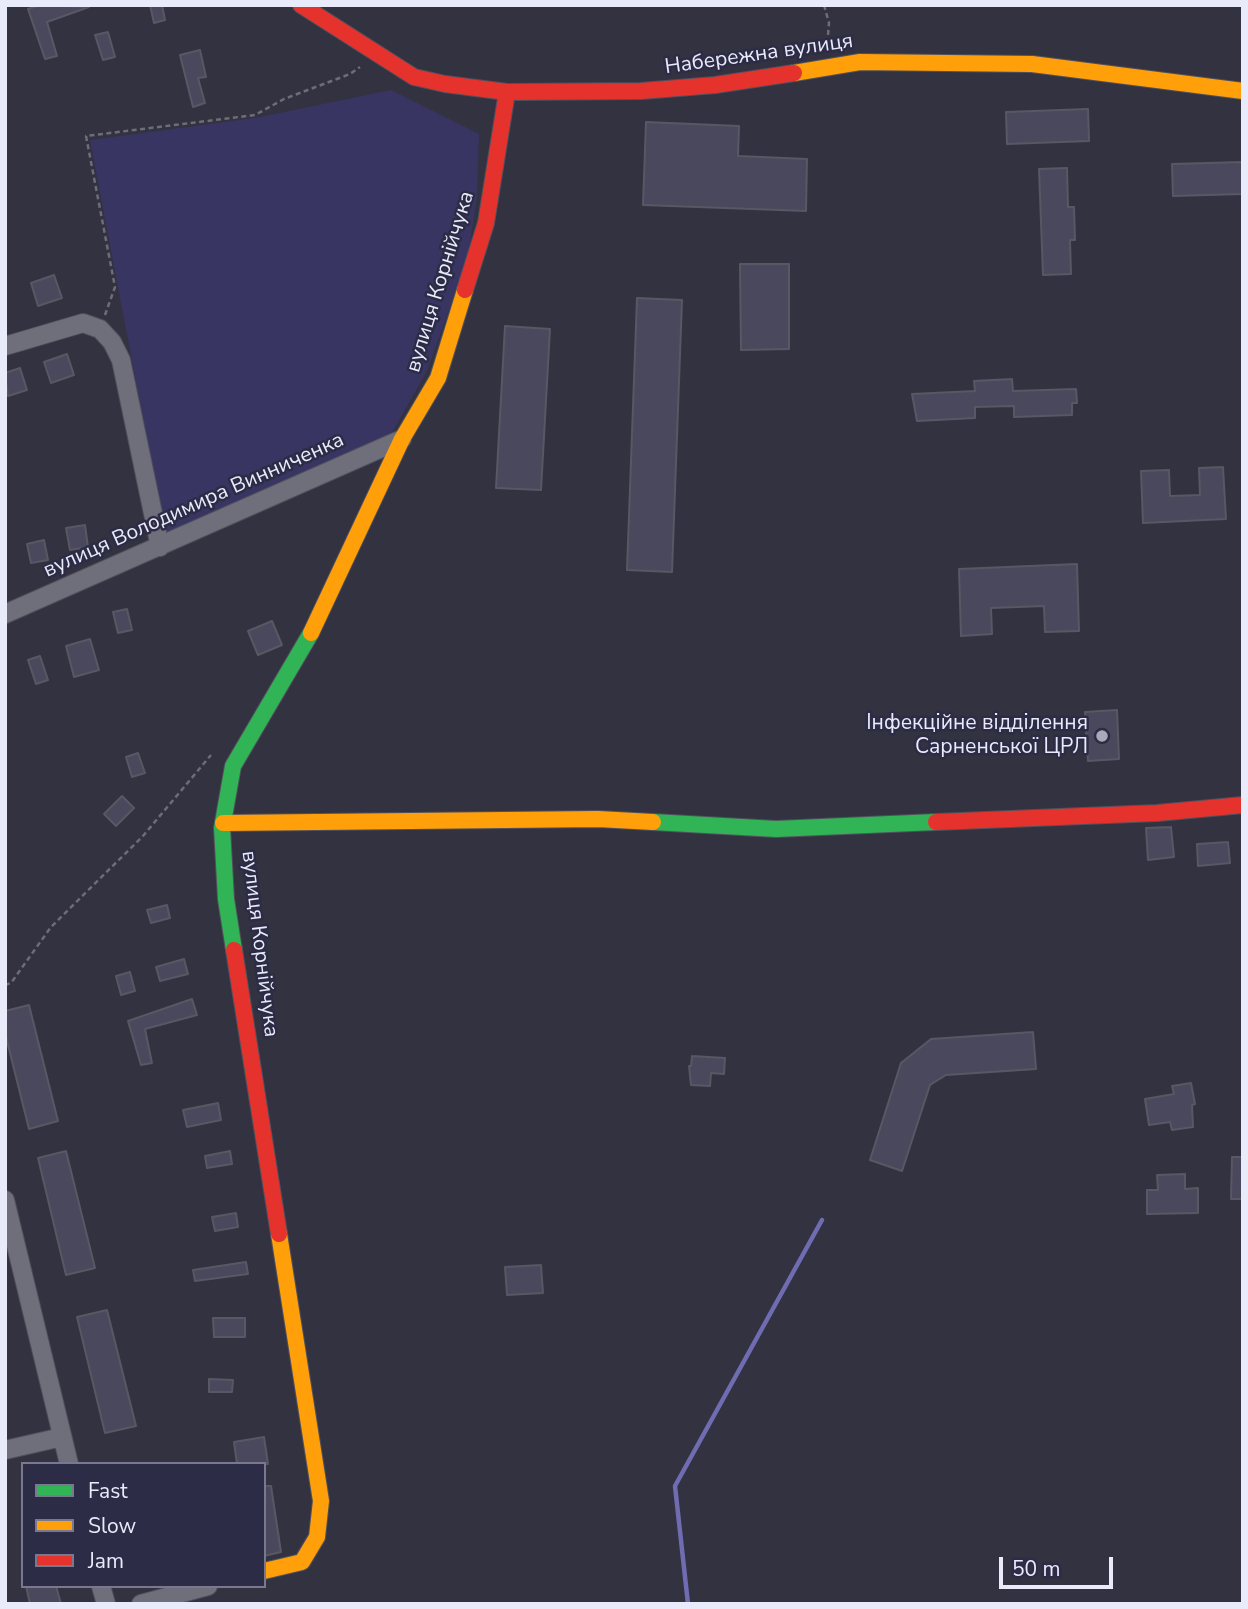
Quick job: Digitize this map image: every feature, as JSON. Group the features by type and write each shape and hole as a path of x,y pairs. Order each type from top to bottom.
{"street":[{"name":"Набережна вулиця","path":"301,5 414,77 507,92 642,91 715,85 860,62 1032,64 1243,90"},
{"name":"вулиця Корнійчука","path":"266,1571 302,1562 317,1537 321,1501 226,899 223,823 233,766 320,618 402,439 438,378 470,277 493,191 507,92"},
{"path":"5,346 83,323 100,329 112,342 121,360 160,547"},
{"name":"вулиця Володимира Винниченка","path":"5,614 402,439"},
{"path":"223,823 598,819 776,828 1157,813 1243,805"},
{"path":"5,1200 68,1462"},
{"path":"5,1450 62,1437"},
{"path":"141,1604 201,1588"}],"path":[{"path":"824,5 829,23 825,67"},
{"path":"100,329 115,287 86,136 254,115 284,99 350,74 377,55"},
{"path":"5,985 11,983 51,927 143,836 211,755"}],"shaded area":[{"path":"391,90 479,134 477,196 468,257 427,371 393,431 376,444 165,534 90,140 255,118"}],"building":[{"path":"40,5 89,7 47,22 57,56 45,59 28,9"},
{"path":"150,5 162,5 165,20 154,23"},
{"path":"108,32 115,57 103,60 95,35"},
{"path":"200,50 206,77 198,78 205,103 193,107 180,55"},
{"path":"1088,109 1089,141 1007,144 1006,112"},
{"path":"646,122 739,126 738,156 807,159 806,211 643,205"},
{"path":"1243,162 1243,194 1173,196 1172,164"},
{"path":"1067,168 1068,207 1074,207 1075,240 1070,240 1071,274 1043,275 1039,169"},
{"path":"740,264 789,264 789,349 741,350"},
{"path":"54,275 62,298 38,306 31,283"},
{"path":"637,298 682,300 672,572 627,570"},
{"path":"505,326 550,329 541,490 496,488"},
{"path":"67,354 74,375 51,383 44,362"},
{"path":"20,368 27,390 8,396 5,373"},
{"path":"1012,379 1013,391 1076,389 1077,403 1072,403 1072,415 1014,417 1014,406 975,407 975,418 917,421 912,394 975,391 974,381"},
{"path":"1223,467 1226,519 1143,523 1141,471 1169,470 1170,496 1200,495 1199,468"},
{"path":"85,525 88,547 70,550 66,528"},
{"path":"44,540 48,560 31,563 27,544"},
{"path":"1077,564 1079,631 1045,632 1044,606 991,608 992,634 961,636 959,569"},
{"path":"127,609 132,630 118,633 113,612"},
{"path":"272,621 282,645 258,655 248,631"},
{"path":"90,639 99,670 74,677 66,646"},
{"path":"40,656 48,680 36,684 28,660"},
{"name":"Інфекційне відділення Сарненської ЦРЛ","path":"1117,710 1119,759 1088,761 1085,712"},
{"path":"138,753 145,773 132,777 126,757"},
{"path":"122,796 134,808 116,826 104,814"},
{"path":"1171,827 1174,857 1148,860 1146,828"},
{"path":"1228,842 1230,863 1198,866 1197,844"},
{"path":"167,905 170,918 151,923 147,910"},
{"path":"184,959 188,974 160,981 156,967"},
{"path":"130,972 135,991 121,995 116,976"},
{"path":"192,999 197,1015 145,1029 152,1063 141,1065 128,1021"},
{"path":"29,1005 58,1121 29,1129 5,1033 5,1011"},
{"path":"1033,1032 1036,1069 946,1075 930,1085 902,1171 870,1160 901,1063 931,1039"},
{"path":"692,1056 725,1058 724,1074 711,1073 710,1086 691,1085 689,1066"},
{"path":"1191,1083 1195,1104 1192,1105 1193,1127 1172,1130 1170,1122 1149,1125 1145,1099 1174,1094 1172,1086"},
{"path":"218,1103 221,1120 187,1127 183,1110"},
{"path":"66,1151 95,1268 66,1275 38,1158"},
{"path":"230,1151 232,1164 207,1168 205,1156"},
{"path":"1232,1157 1243,1157 1243,1199 1231,1199"},
{"path":"1185,1174 1185,1189 1198,1188 1198,1213 1147,1214 1147,1190 1158,1190 1157,1175"},
{"path":"236,1213 238,1227 215,1231 212,1217"},
{"path":"246,1262 248,1274 195,1281 193,1270"},
{"path":"541,1265 543,1293 507,1295 505,1267"},
{"path":"107,1310 136,1426 105,1433 77,1317"},
{"path":"213,1318 245,1318 245,1337 214,1337"},
{"path":"209,1379 233,1380 232,1392 209,1392"},
{"path":"264,1437 268,1464 237,1462 234,1442"},
{"path":"266,1486 271,1486 281,1552 266,1556"},
{"path":"26,1588 57,1588 61,1604 30,1604"}],"waterway":[{"path":"688,1604 675,1486 822,1220"}],"traffic: fast":[{"path":"234,950 226,899 222,828 233,766 311,633"},
{"path":"653,822 776,829 936,822"}],"traffic: slow":[{"path":"794,73 860,62 1032,64 1243,91"},
{"path":"311,633 402,439 438,378 465,290"},
{"path":"223,823 598,819 653,822"},
{"path":"266,1571 302,1562 317,1537 321,1501 279,1234"}],"traffic: jam":[{"path":"301,5 414,77 445,84 507,92 641,91 715,85 794,73"},
{"path":"465,290 486,223 507,92"},
{"path":"936,822 1157,813 1243,805"},
{"path":"234,950 279,1234"}],"place":[{"name":"Інфекційне відділення Сарненської ЦРЛ","path":"1102,736"}]}
